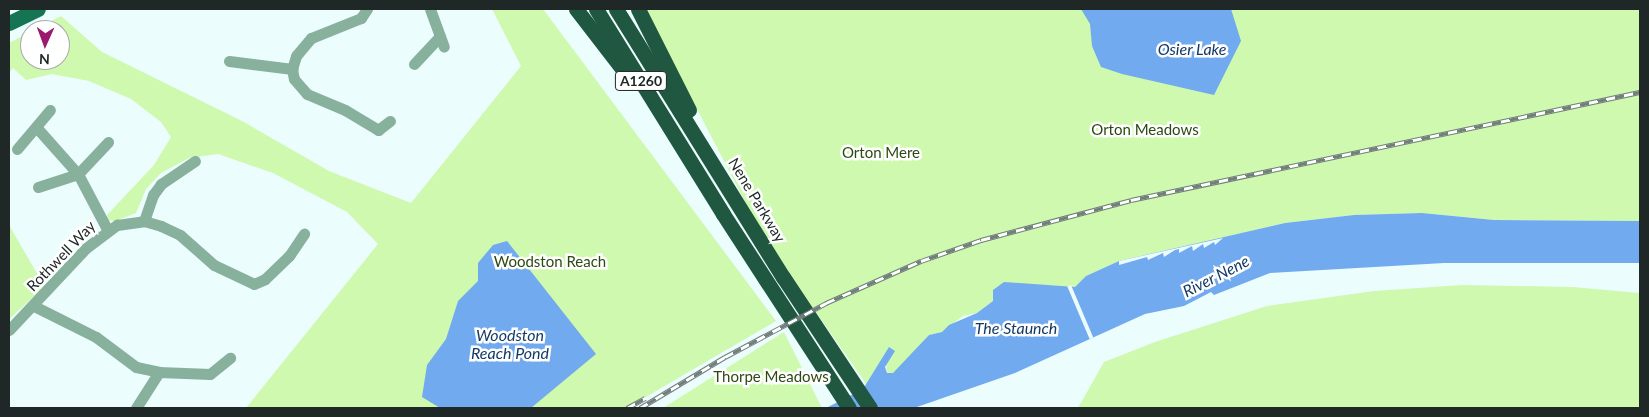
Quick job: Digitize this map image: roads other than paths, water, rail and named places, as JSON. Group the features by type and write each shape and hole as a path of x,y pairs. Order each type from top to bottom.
{"highway":[{"path":"576,9 686,154"},
{"name":"A1260","path":"596,9 768,286 849,408"},
{"name":"Nene Parkway","path":"616,9 705,148 783,277 870,408"},
{"path":"638,9 705,148"}],"main road":[{"path":"9,23 38,9"}],"street":[{"path":"367,9 360,18 311,38 296,56 292,68 294,79 307,94 345,110 378,130 390,121"},
{"path":"430,9 444,47"},
{"path":"414,64 440,36"},
{"path":"229,61 292,68"},
{"path":"17,149 37,128 50,110"},
{"path":"37,128 78,174 107,229"},
{"path":"38,187 78,174 108,142"},
{"path":"195,161 161,184 153,195 144,221 180,235 214,265 254,284 265,279 289,256 304,234"},
{"name":"Rothwell Way","path":"9,330 34,306 86,248 107,229 144,221"},
{"path":"34,306 96,337 136,367 159,372 210,374 230,358"},
{"path":"136,408 159,372"}],"water":[{"name":"Osier Lake","path":"1081,9 1231,9 1241,41 1214,95 1122,74 1101,67 1092,46 1090,24"},
{"path":"1422,213 1494,220 1640,221 1640,263 1444,263 1270,273 1214,295 1211,292 1184,306 1145,314 1015,373 914,408 826,408 863,389 889,347 895,351 885,367 887,373 893,373 929,335 942,332 949,325 977,313 993,301 993,290 1004,282 1075,287 1086,276 1119,261 1285,223 1354,215"},
{"name":"Woodston Reach Pond","path":"507,241 596,354 531,408 440,408 422,397 427,365 446,339 458,301 478,281 478,263 493,245"}],"railway":[{"path":"640,408 725,357 826,303 921,261 981,240 1131,200 1640,92"},
{"path":"627,408 645,398"}],"park label":[{"name":"Orton Meadows","path":"1145,130"},
{"name":"Orton Mere","path":"881,153"},
{"name":"Woodston Reach","path":"550,262"},
{"name":"Thorpe Meadows","path":"771,377"}],"water label":[{"name":"River Nene","path":"1216,276"},
{"name":"The Staunch","path":"1016,328"}]}
